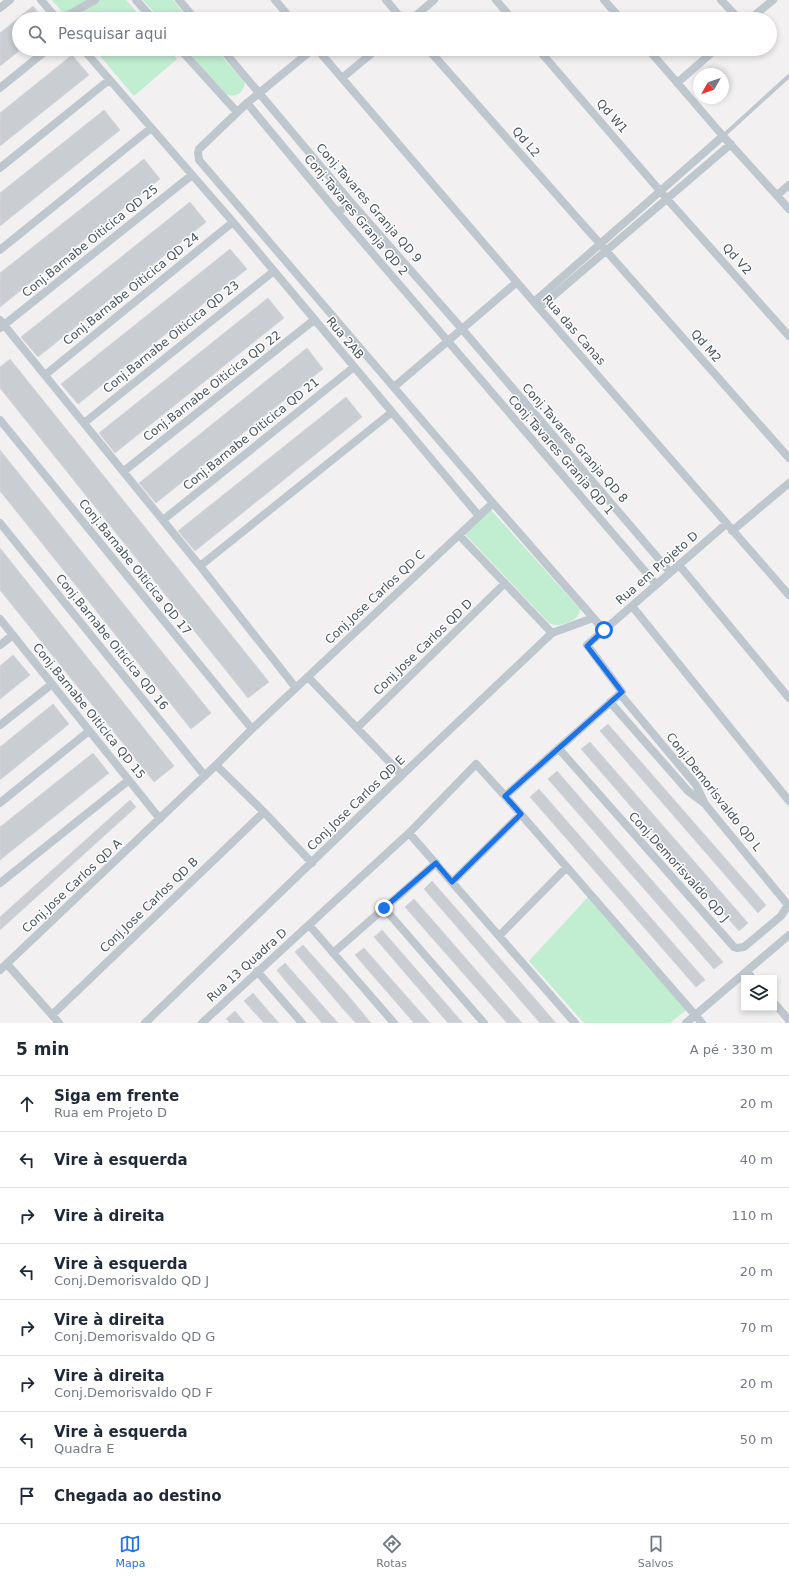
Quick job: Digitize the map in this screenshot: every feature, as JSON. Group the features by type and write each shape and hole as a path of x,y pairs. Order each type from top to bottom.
{"street":[{"path":"0,8 10,0"},
{"path":"41,0 51,12"},
{"path":"74,12 95,0"},
{"path":"136,0 147,12"},
{"path":"179,0 189,12"},
{"path":"275,0 285,12"},
{"path":"386,0 396,12"},
{"path":"420,12 434,0"},
{"path":"496,0 506,12"},
{"path":"604,0 615,12"},
{"path":"722,0 733,12"},
{"path":"758,12 773,0"},
{"path":"0,88 39,56"},
{"name":"Rua 2AB","path":"88,56 233,222 479,516"},
{"path":"186,56 237,112"},
{"name":"Conj.Tavares Granja QD 9","path":"228,56 350,201 462,329"},
{"path":"303,56 259,92 199,149 198,157 200,162 604,630"},
{"name":"Rua das Canas","path":"323,56 732,531 789,595"},
{"path":"342,78 369,56"},
{"name":"Qd L2","path":"434,56 606,250"},
{"name":"Qd W1","path":"544,56 667,199"},
{"path":"654,56 789,209"},
{"path":"677,83 708,56"},
{"path":"0,168 109,80"},
{"name":"Conj.Tavares Granja QD 2","path":"247,103 448,341"},
{"path":"0,250 151,128"},
{"path":"537,305 600,244 723,136"},
{"path":"537,305 606,250 731,144"},
{"name":"Conj.Barnabe Oiticica QD 25","path":"1,325 192,175"},
{"path":"777,195 789,185"},
{"name":"Qd V2","path":"667,199 789,336"},
{"path":"338,212 350,201"},
{"name":"Conj.Barnabe Oiticica QD 24","path":"45,374 233,222"},
{"name":"Qd M2","path":"606,250 789,458"},
{"name":"Conj.Barnabe Oiticica QD 23","path":"84,423 274,271"},
{"path":"394,387 517,282"},
{"name":"Conj.Barnabe Oiticica QD 22","path":"124,471 314,320"},
{"path":"1,325 45,374 124,471 296,688"},
{"name":"Conj.Tavares Granja QD 8","path":"462,329 670,572"},
{"name":"Conj.Tavares Granja QD 1","path":"448,341 656,584"},
{"name":"Conj.Barnabe Oiticica QD 21","path":"162,520 354,367"},
{"path":"200,566 392,412"},
{"name":"Conj.Barnabe Oiticica QD 17","path":"0,420 252,730"},
{"path":"732,531 789,483"},
{"name":"Conj.Jose Carlos QD C","path":"216,765 493,503"},
{"name":"Conj.Barnabe Oiticica QD 16","path":"0,523 205,776"},
{"name":"Rua em Projeto D","path":"587,645 726,524"},
{"path":"459,535 552,633"},
{"path":"679,565 789,698"},
{"name":"Conj.Jose Carlos QD D","path":"357,728 505,583"},
{"path":"632,606 789,801"},
{"name":"Conj.Jose Carlos QD E","path":"145,1023 402,775 552,633 593,618"},
{"name":"Conj.Barnabe Oiticica QD 15","path":"0,619 160,819"},
{"path":"0,645 13,635"},
{"name":"Conj.Demorisvaldo QD L","path":"587,645 622,692 620,694 696,785 705,804 788,905"},
{"path":"308,677 402,775"},
{"path":"0,725 52,684"},
{"path":"620,694 505,796 702,1023"},
{"path":"610,702 688,791 705,804"},
{"path":"0,803 89,731"},
{"name":"Conj.Demorisvaldo QD J","path":"559,749 734,946 741,948 749,944 782,916 788,905"},
{"name":"Rua 13 Quadra D","path":"206,1022 257,972 409,833 476,764 505,796"},
{"path":"216,765 264,812 312,863"},
{"name":"Conj.Jose Carlos QD A","path":"0,970 216,765"},
{"path":"0,883 129,780"},
{"name":"Conj.Jose Carlos QD B","path":"52,1015 264,812"},
{"path":"452,882 521,814"},
{"path":"409,833 575,1023"},
{"path":"333,953 436,863"},
{"path":"499,936 567,867"},
{"path":"384,908 484,1023"},
{"path":"309,925 394,1023"},
{"path":"686,1023 789,935"},
{"path":"7,964 59,1023"},
{"path":"747,971 750,975"},
{"path":"257,972 302,1023"},
{"path":"777,1006 789,1020"}],"lane":[{"path":"723,136 789,76"}],"green space":[{"path":"52,0 126,0 137,12 62,12"},
{"path":"143,0 173,0 183,12 154,12"},
{"path":"100,56 175,56 177,59 134,96"},
{"path":"192,56 221,56 245,82 243,90 238,94 232,96 225,93"},
{"path":"491,510 580,609 577,617 563,624 553,625 549,623 465,534"},
{"path":"588,897 686,1010 670,1023 584,1023 529,961"}],"building":[{"path":"33,6 38,12 26,12"},
{"path":"12,23 13,56 0,66 0,33"},
{"path":"71,56 73,56 89,75 0,146 0,113"},
{"path":"104,110 120,130 0,226 0,193"},
{"path":"144,159 160,179 0,307 0,273"},
{"path":"190,202 206,222 38,357 21,337"},
{"path":"230,249 247,269 78,404 61,384"},
{"path":"268,298 284,318 115,453 99,433"},
{"path":"307,348 323,369 156,503 139,483"},
{"path":"10,359 269,682 248,698 0,388 0,367"},
{"path":"346,397 362,417 195,551 178,531"},
{"path":"0,450 211,713 191,729 0,491"},
{"path":"0,548 174,766 154,782 0,590"},
{"path":"13,655 30,675 0,699 0,666"},
{"path":"53,704 69,724 0,780 0,747"},
{"path":"608,724 766,905 758,913 600,731"},
{"path":"590,742 748,923 739,931 581,749"},
{"path":"93,753 109,773 0,860 0,827"},
{"path":"557,771 723,962 714,969 548,779"},
{"path":"539,789 705,980 696,987 530,797"},
{"path":"130,800 136,807 0,930 0,917"},
{"path":"432,881 556,1023 540,1023 424,889"},
{"path":"414,899 522,1023 507,1023 405,907"},
{"path":"382,930 463,1023 448,1023 374,937"},
{"path":"303,945 371,1023 356,1023 344,1010 295,952"},
{"path":"364,948 430,1023 414,1023 355,955"},
{"path":"285,963 338,1023 322,1023 277,970"},
{"path":"253,993 279,1023 264,1023 244,1001"},
{"path":"235,1011 245,1023 230,1023 226,1019"}],"route":[{"path":"384,908 436,863 452,882 521,814 505,796 622,692 587,648 587,645 604,630"}]}
